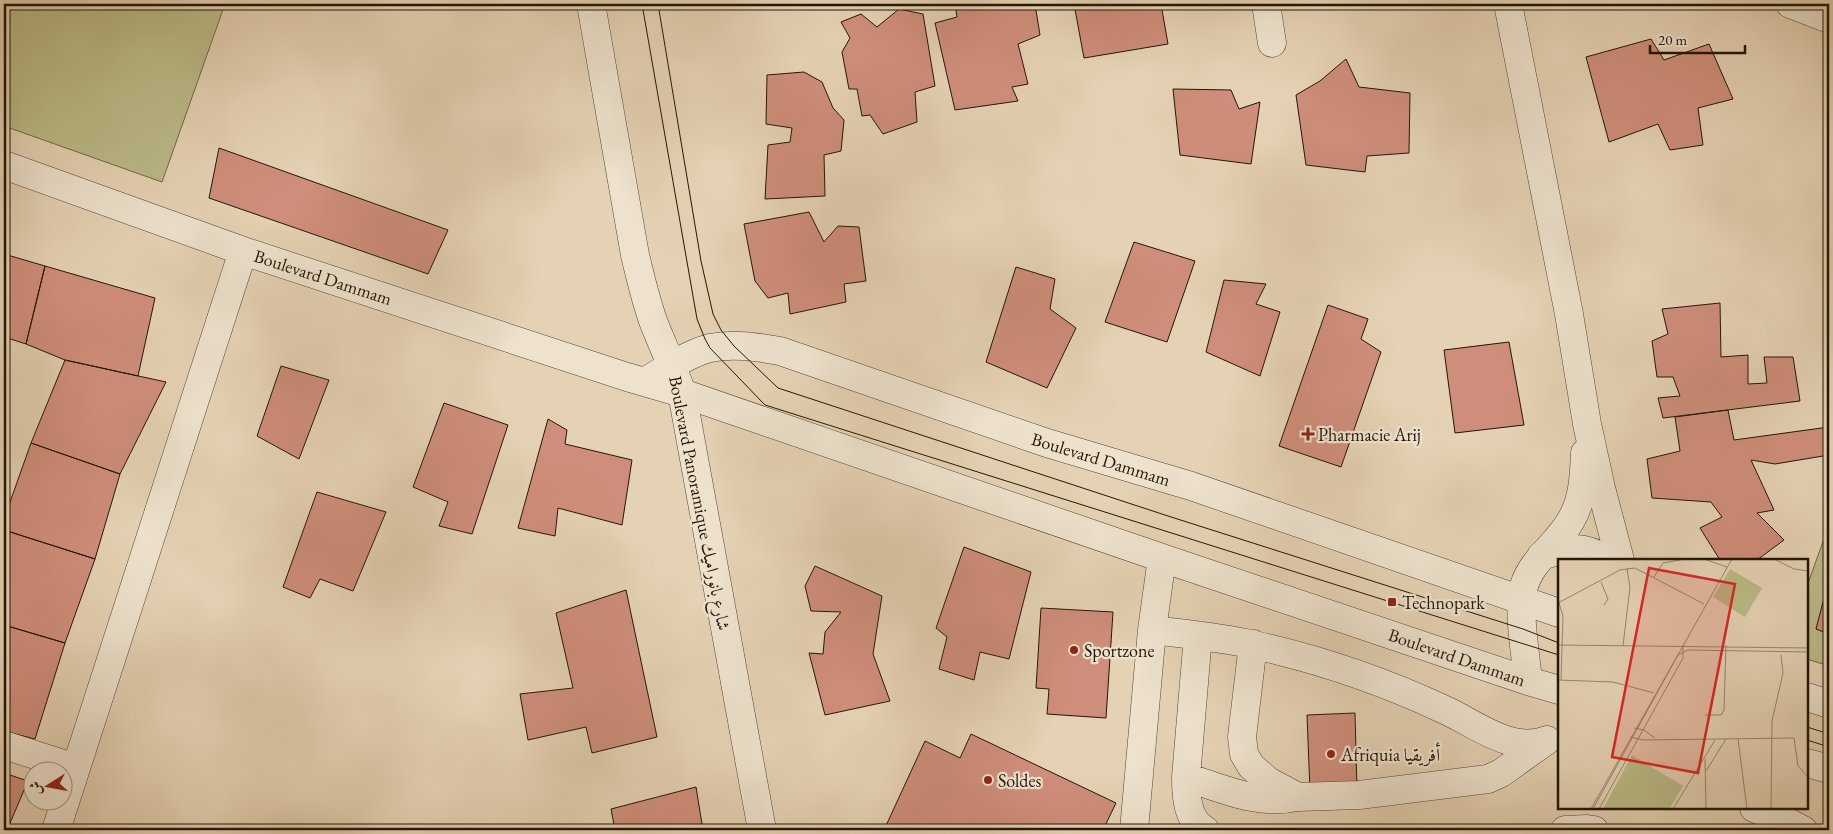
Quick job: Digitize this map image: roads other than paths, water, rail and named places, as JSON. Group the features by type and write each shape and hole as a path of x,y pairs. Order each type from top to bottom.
{"street":[{"name":"Boulevard Panoramique شارع بانوراميك","path":"591,4 635,255 643,288 655,324 673,366 682,394 762,830"},
{"path":"1266,4 1272,43"},
{"path":"1508,4 1568,314 1587,424 1620,559"},
{"path":"1790,4 1829,19"},
{"name":"Boulevard Dammam","path":"4,165 243,251 682,394 1528,682 1558,690"},
{"path":"56,830 243,251"},
{"name":"Boulevard Dammam","path":"644,382 691,356 710,348 757,347 780,352 1047,443 1191,486 1558,613"},
{"path":"1528,682 1521,600 1524,584 1541,556 1571,521 1577,507 1584,478 1587,424"},
{"path":"1541,556 1575,548 1586,550 1605,559"},
{"path":"1134,830 1152,630 1162,558"},
{"path":"1152,630 1253,644 1353,674 1428,702 1498,737 1517,744 1533,745 1552,736"},
{"path":"1198,636 1186,777 1186,798 1191,814 1198,826 1204,830"},
{"path":"1253,644 1242,737 1244,754 1250,766 1268,781 1298,797"},
{"path":"1808,697 1829,704"},
{"path":"1186,777 1256,798 1285,800 1298,797 1358,795 1488,779 1501,773 1552,736"},
{"path":"4,745 76,768"},
{"path":"1808,763 1829,770"},
{"path":"1757,809 1786,820 1803,830"},
{"path":"1565,830 1594,830"}],"tram line":[{"path":"642,4 697,319 710,348 765,405 1558,655"},
{"path":"658,4 701,261 713,314 721,330 734,346 778,388 1168,516 1523,629 1558,643"},
{"path":"1808,727 1829,734"},
{"path":"1808,740 1829,747"}],"place":[{"name":"Pharmacie Arij","path":"1308,434"},
{"name":"Technopark","path":"1392,602"},
{"name":"Sportzone","path":"1074,650"},
{"name":"Afriquia أفريقيا","path":"1331,754"},
{"name":"Soldes","path":"988,780"}]}
